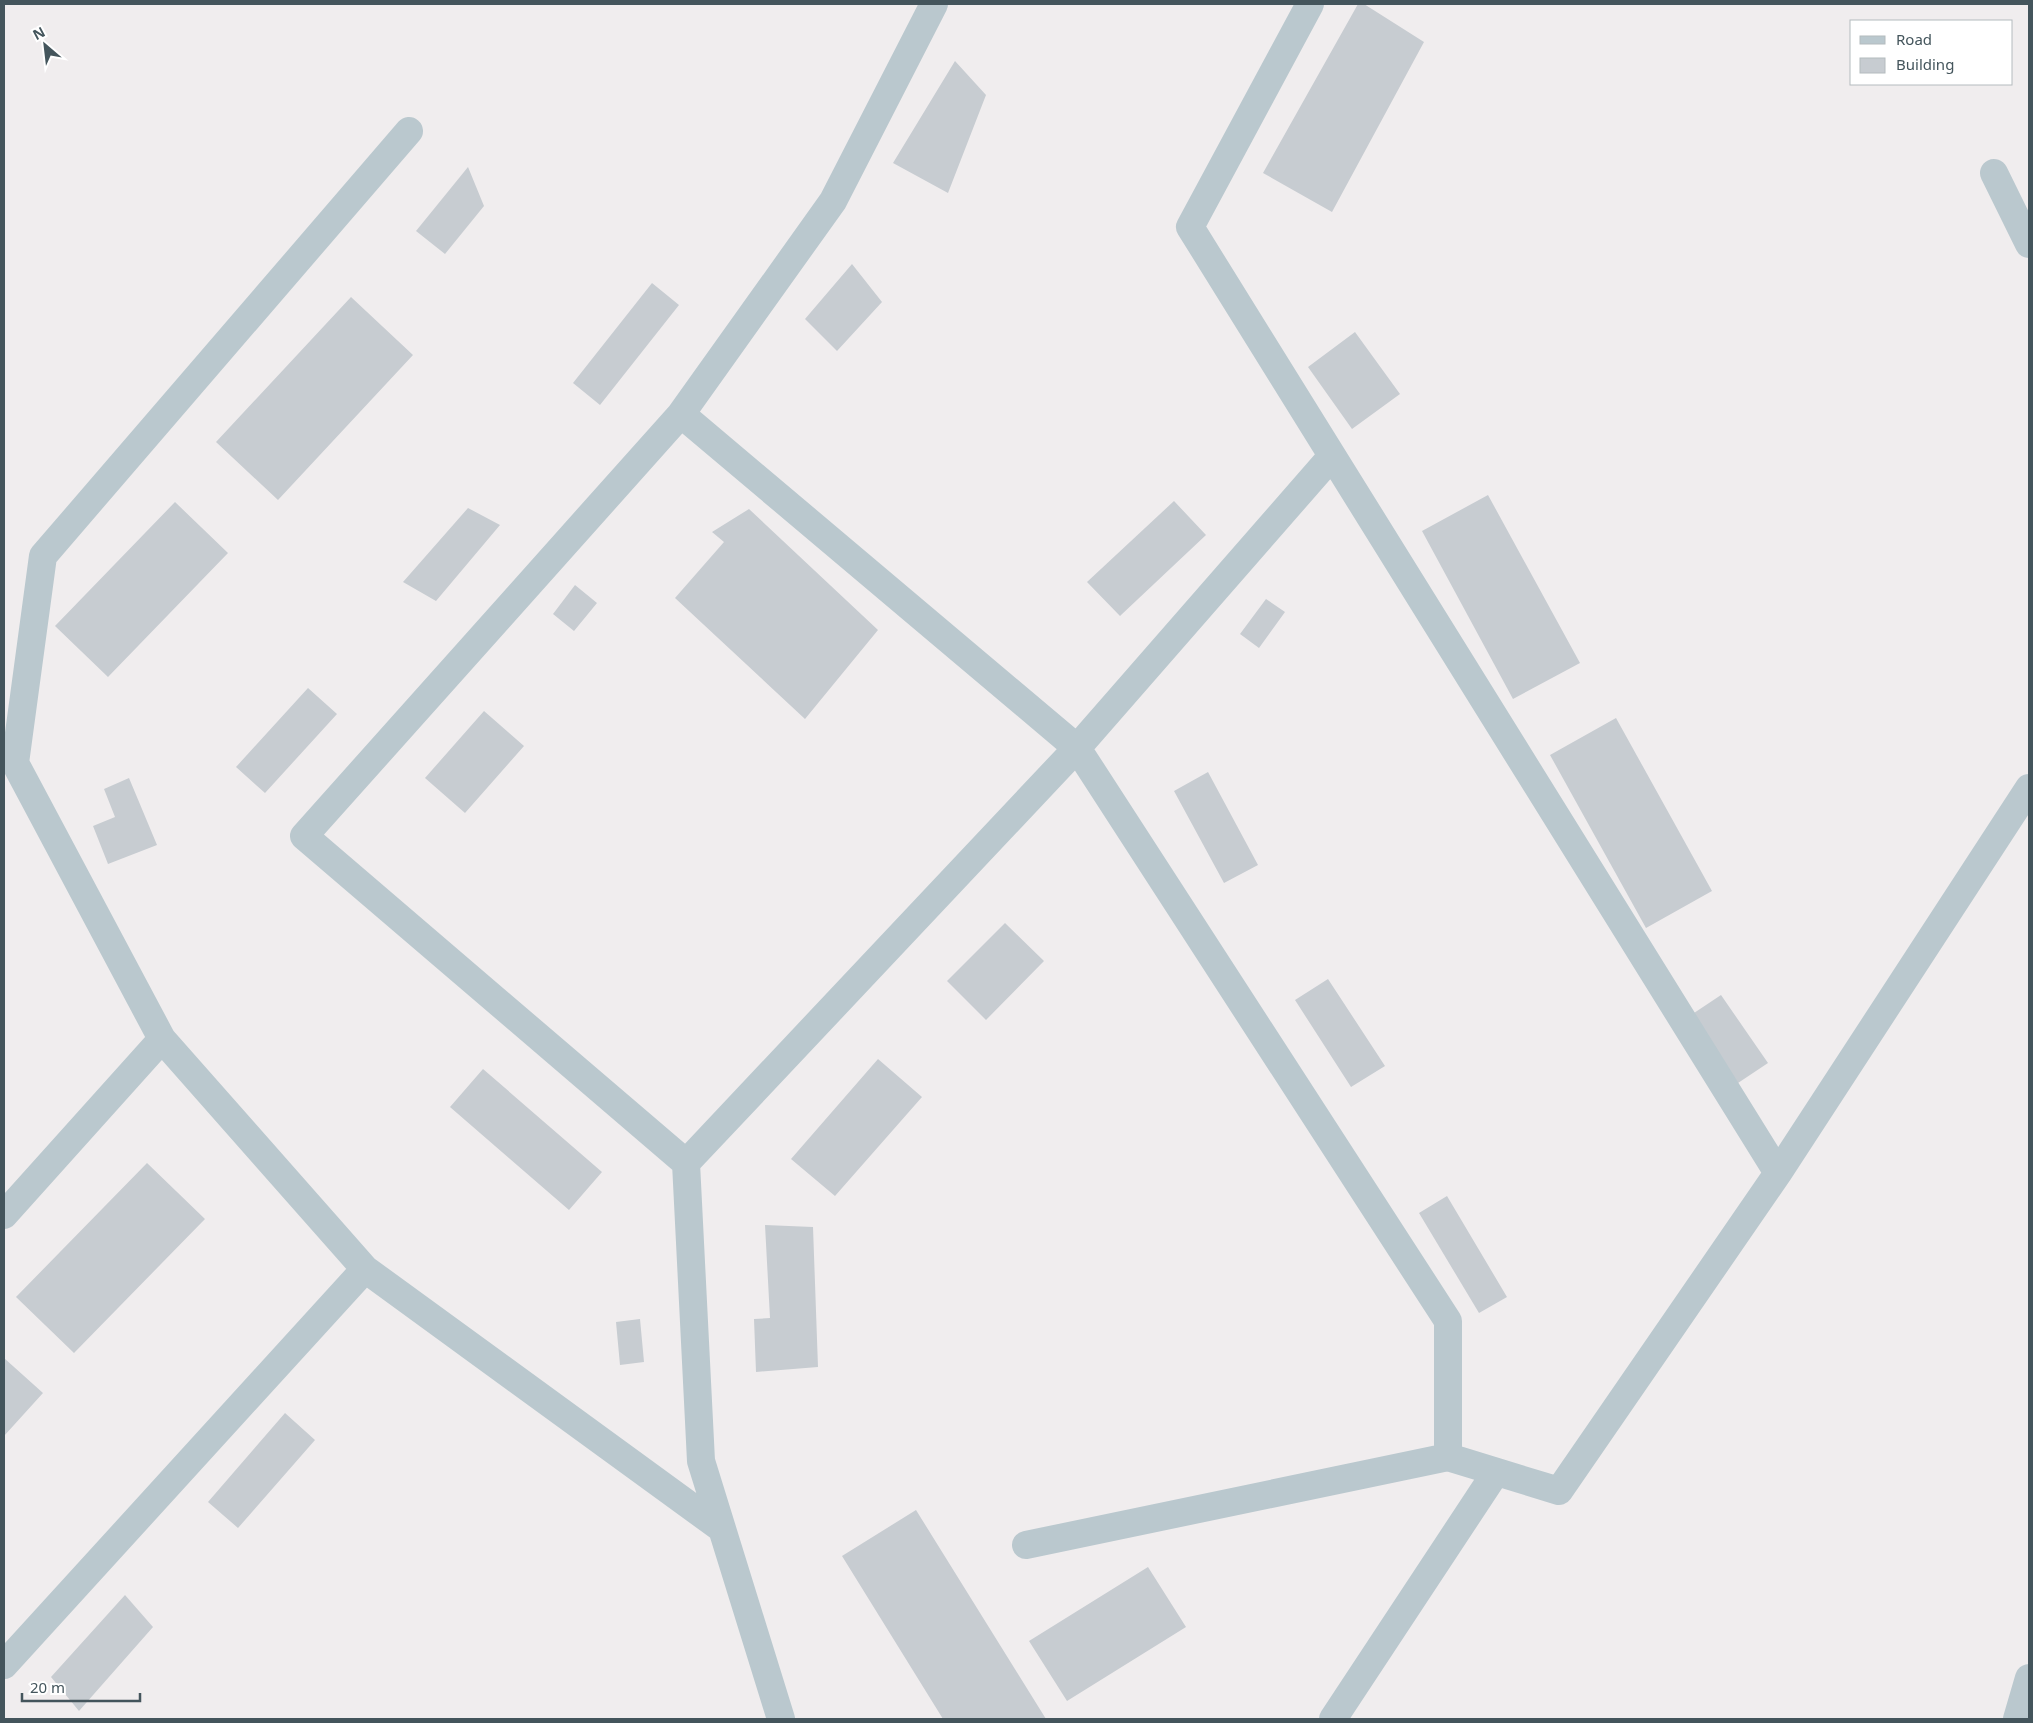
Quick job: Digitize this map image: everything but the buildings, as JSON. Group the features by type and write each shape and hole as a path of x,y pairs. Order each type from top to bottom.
{"street":[{"path":"686,1162 304,836 681,414 833,201 934,4"},
{"path":"1310,4 1190,227 1778,1173"},
{"path":"409,131 43,556 15,763 162,1039 365,1269 722,1529"},
{"path":"1994,172 2029,244"},
{"path":"681,414 1076,748 1448,1321 1448,1457"},
{"path":"781,1719 701,1461 686,1162 1076,748 1332,456"},
{"path":"1026,1545 1448,1457 1559,1491 1778,1173 2029,788"},
{"path":"4,1215 162,1039"},
{"path":"4,1665 365,1269"},
{"path":"1332,1719 1496,1472"},
{"path":"2017,1719 2029,1678"}]}
